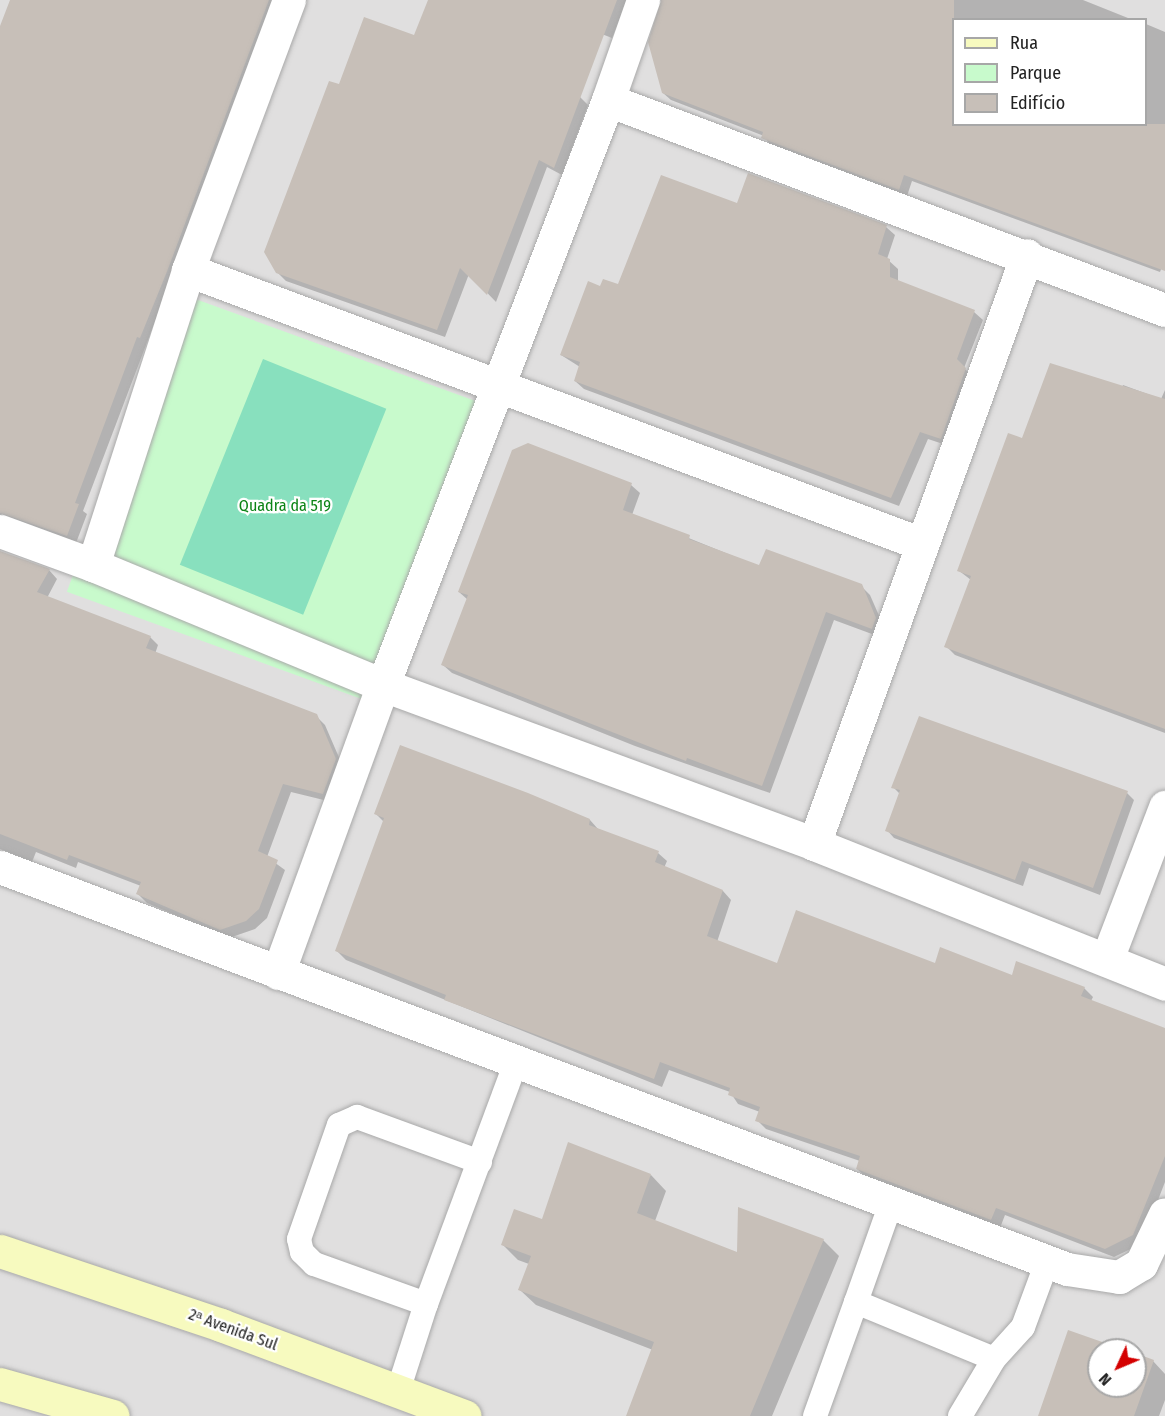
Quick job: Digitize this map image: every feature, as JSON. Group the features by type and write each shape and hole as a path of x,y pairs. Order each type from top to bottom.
{"street":[{"path":"93,565 188,270 289,0"},
{"path":"279,973 383,685 495,386 608,100 643,0"},
{"path":"608,100 1027,255 1165,310"},
{"path":"814,844 1027,255"},
{"path":"188,270 921,544"},
{"path":"0,531 93,565 383,685 814,844 1165,984"},
{"path":"1107,959 1165,807"},
{"path":"0,867 1047,1262 1098,1276 1119,1277 1141,1264 1165,1214"},
{"name":"2ᵃ Avenida Sul","path":"0,1251 221,1324 465,1416"},
{"path":"0,1384 113,1416"}],"lane":[{"path":"398,1391 426,1304 516,1062"},
{"path":"426,1304 314,1264 302,1252 299,1239 339,1125 357,1117 480,1162"},
{"path":"815,1416 891,1203"},
{"path":"960,1416 994,1359 1023,1327 1047,1262"},
{"path":"856,1302 994,1359"}],"shaded area":[{"path":"0,0 1165,0 1165,1416 0,1416"}],"green space":[{"name":"Quadra da 519","path":"176,292 500,410 391,710 67,592"},
{"path":"263,359 386,409 303,615 180,565"}],"building":[{"path":"10,0 269,0 168,269 140,338 137,337 75,503 79,504 67,536 0,513 0,26"},
{"path":"428,0 617,0 554,168 539,160 487,295 460,268 437,330 276,273 264,252 329,81 339,84 364,17 414,35"},
{"path":"661,0 954,0 952,126 1147,126 1147,124 1165,124 1165,271 904,175 899,190 761,138 763,132 662,93 648,42"},
{"path":"748,173 887,225 878,254 890,259 890,277 975,310 957,359 966,368 941,439 920,432 891,498 574,381 580,362 560,355 588,281 600,286 603,279 618,284 661,175 737,203"},
{"path":"1050,363 1165,399 1165,729 944,647 971,576 957,571 1008,433 1022,438"},
{"path":"528,443 632,483 623,510 690,535 689,539 759,565 766,549 862,584 876,618 872,629 826,612 762,786 687,758 686,761 441,665 468,595 458,592 512,450"},
{"path":"0,551 50,569 37,592 151,636 146,648 317,714 336,759 323,794 283,784 258,851 278,860 259,909 246,921 220,930 136,894 141,882 69,855 67,860 0,834"},
{"path":"919,716 1128,791 1093,888 1022,861 1015,880 885,831 900,790 891,788"},
{"path":"400,745 528,793 590,819 589,825 659,851 655,862 723,890 707,936 777,963 796,910 935,963 940,947 1012,975 1016,961 1085,987 1081,996 1165,1028 1165,1156 1133,1235 1105,1249 996,1208 991,1220 856,1169 860,1156 755,1121 760,1107 728,1095 730,1088 660,1062 654,1079 444,1000 446,995 335,951 384,818 374,814"},
{"path":"568,1142 651,1174 637,1213 737,1252 738,1207 824,1239 750,1416 626,1416 654,1342 518,1290 531,1256 501,1245 514,1209 542,1219"},
{"path":"1068,1330 1091,1338 1087,1338 1087,1398 1140,1398 1134,1416 1038,1416"},
{"path":"1147,1357 1154,1360 1147,1380"}]}
